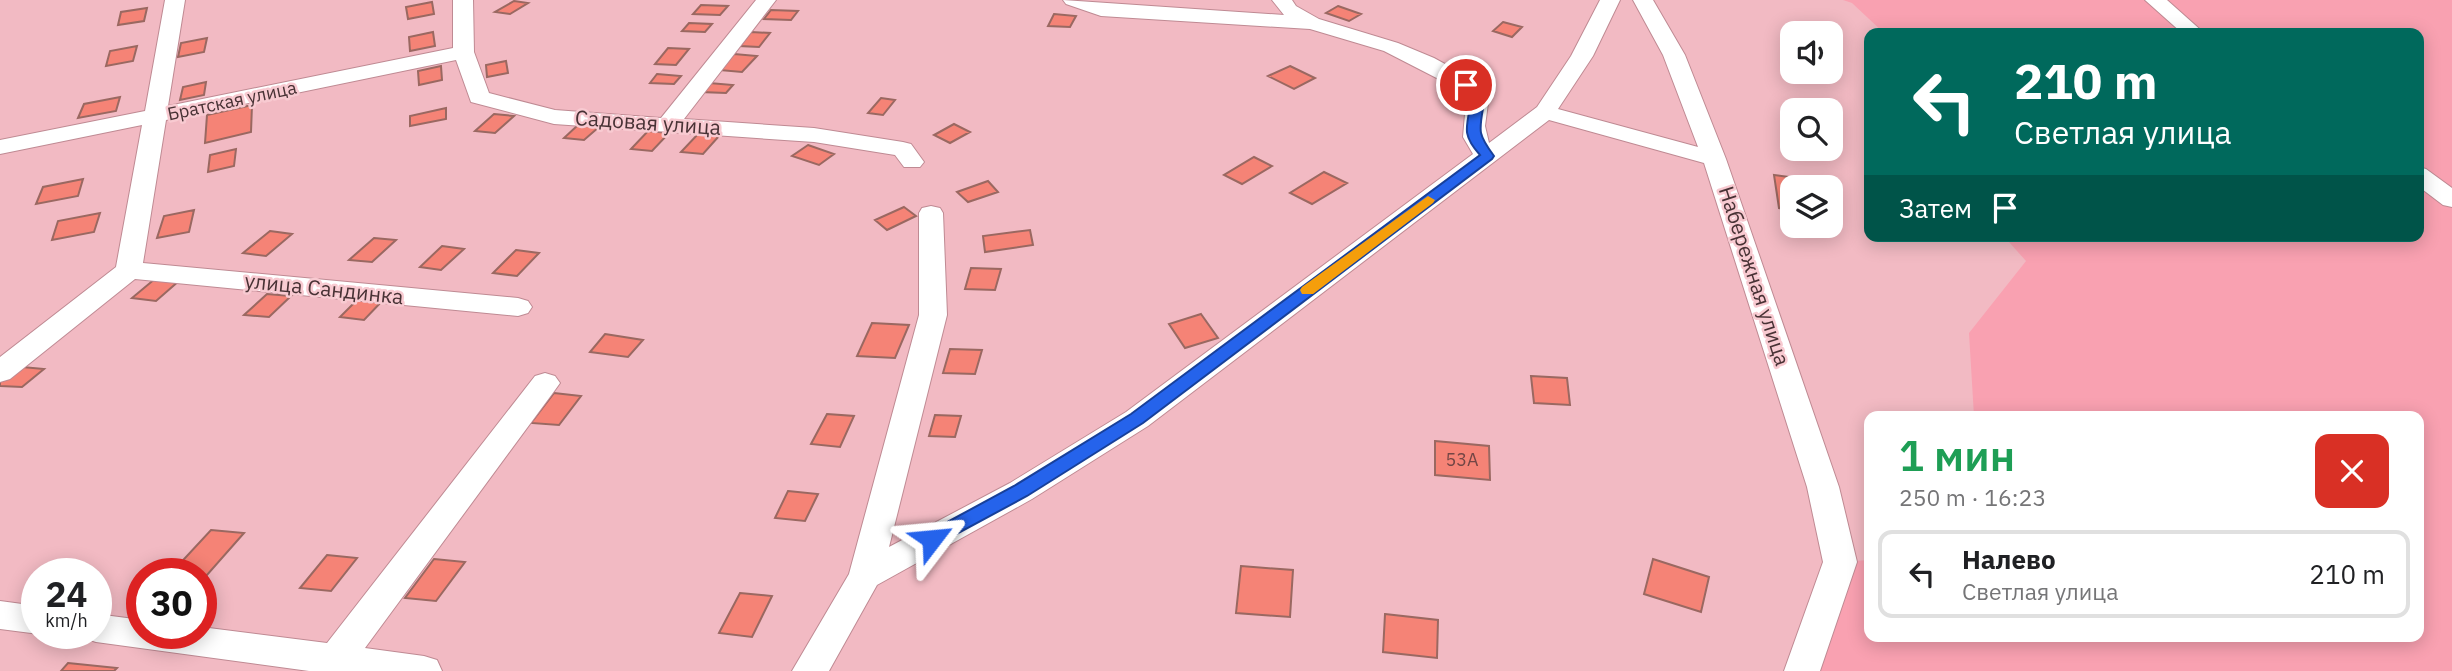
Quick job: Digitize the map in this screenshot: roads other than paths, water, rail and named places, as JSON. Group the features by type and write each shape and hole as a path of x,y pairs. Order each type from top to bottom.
{"street":[{"path":"0,372 129,270 175,0"},
{"path":"669,123 766,0"},
{"path":"1073,0 1101,10 1312,23"},
{"path":"1282,0 1289,10 1312,23 1391,47 1426,62 1466,85 1477,103 1472,133 1475,142 1487,156"},
{"path":"865,576 1021,491 1137,419 1545,112 1582,56 1610,0"},
{"name":"Набережная улица","path":"1643,0 1674,55 1714,159 1823,487 1839,562 1802,671"},
{"path":"2155,0 2188,28"},
{"name":"Садовая улица","path":"469,4 464,52 479,97 554,117 814,135 903,149 912,162"},
{"name":"Братская улица","path":"0,147 464,52"},
{"path":"1545,112 1714,159"},
{"path":"2424,179 2452,200"},
{"path":"810,671 865,576 933,314 931,214"},
{"name":"улица Сандинка","path":"129,270 518,307"},
{"path":"331,665 545,383"},
{"path":"0,615 21,618"},
{"path":"112,631 331,665 424,671"}]}
